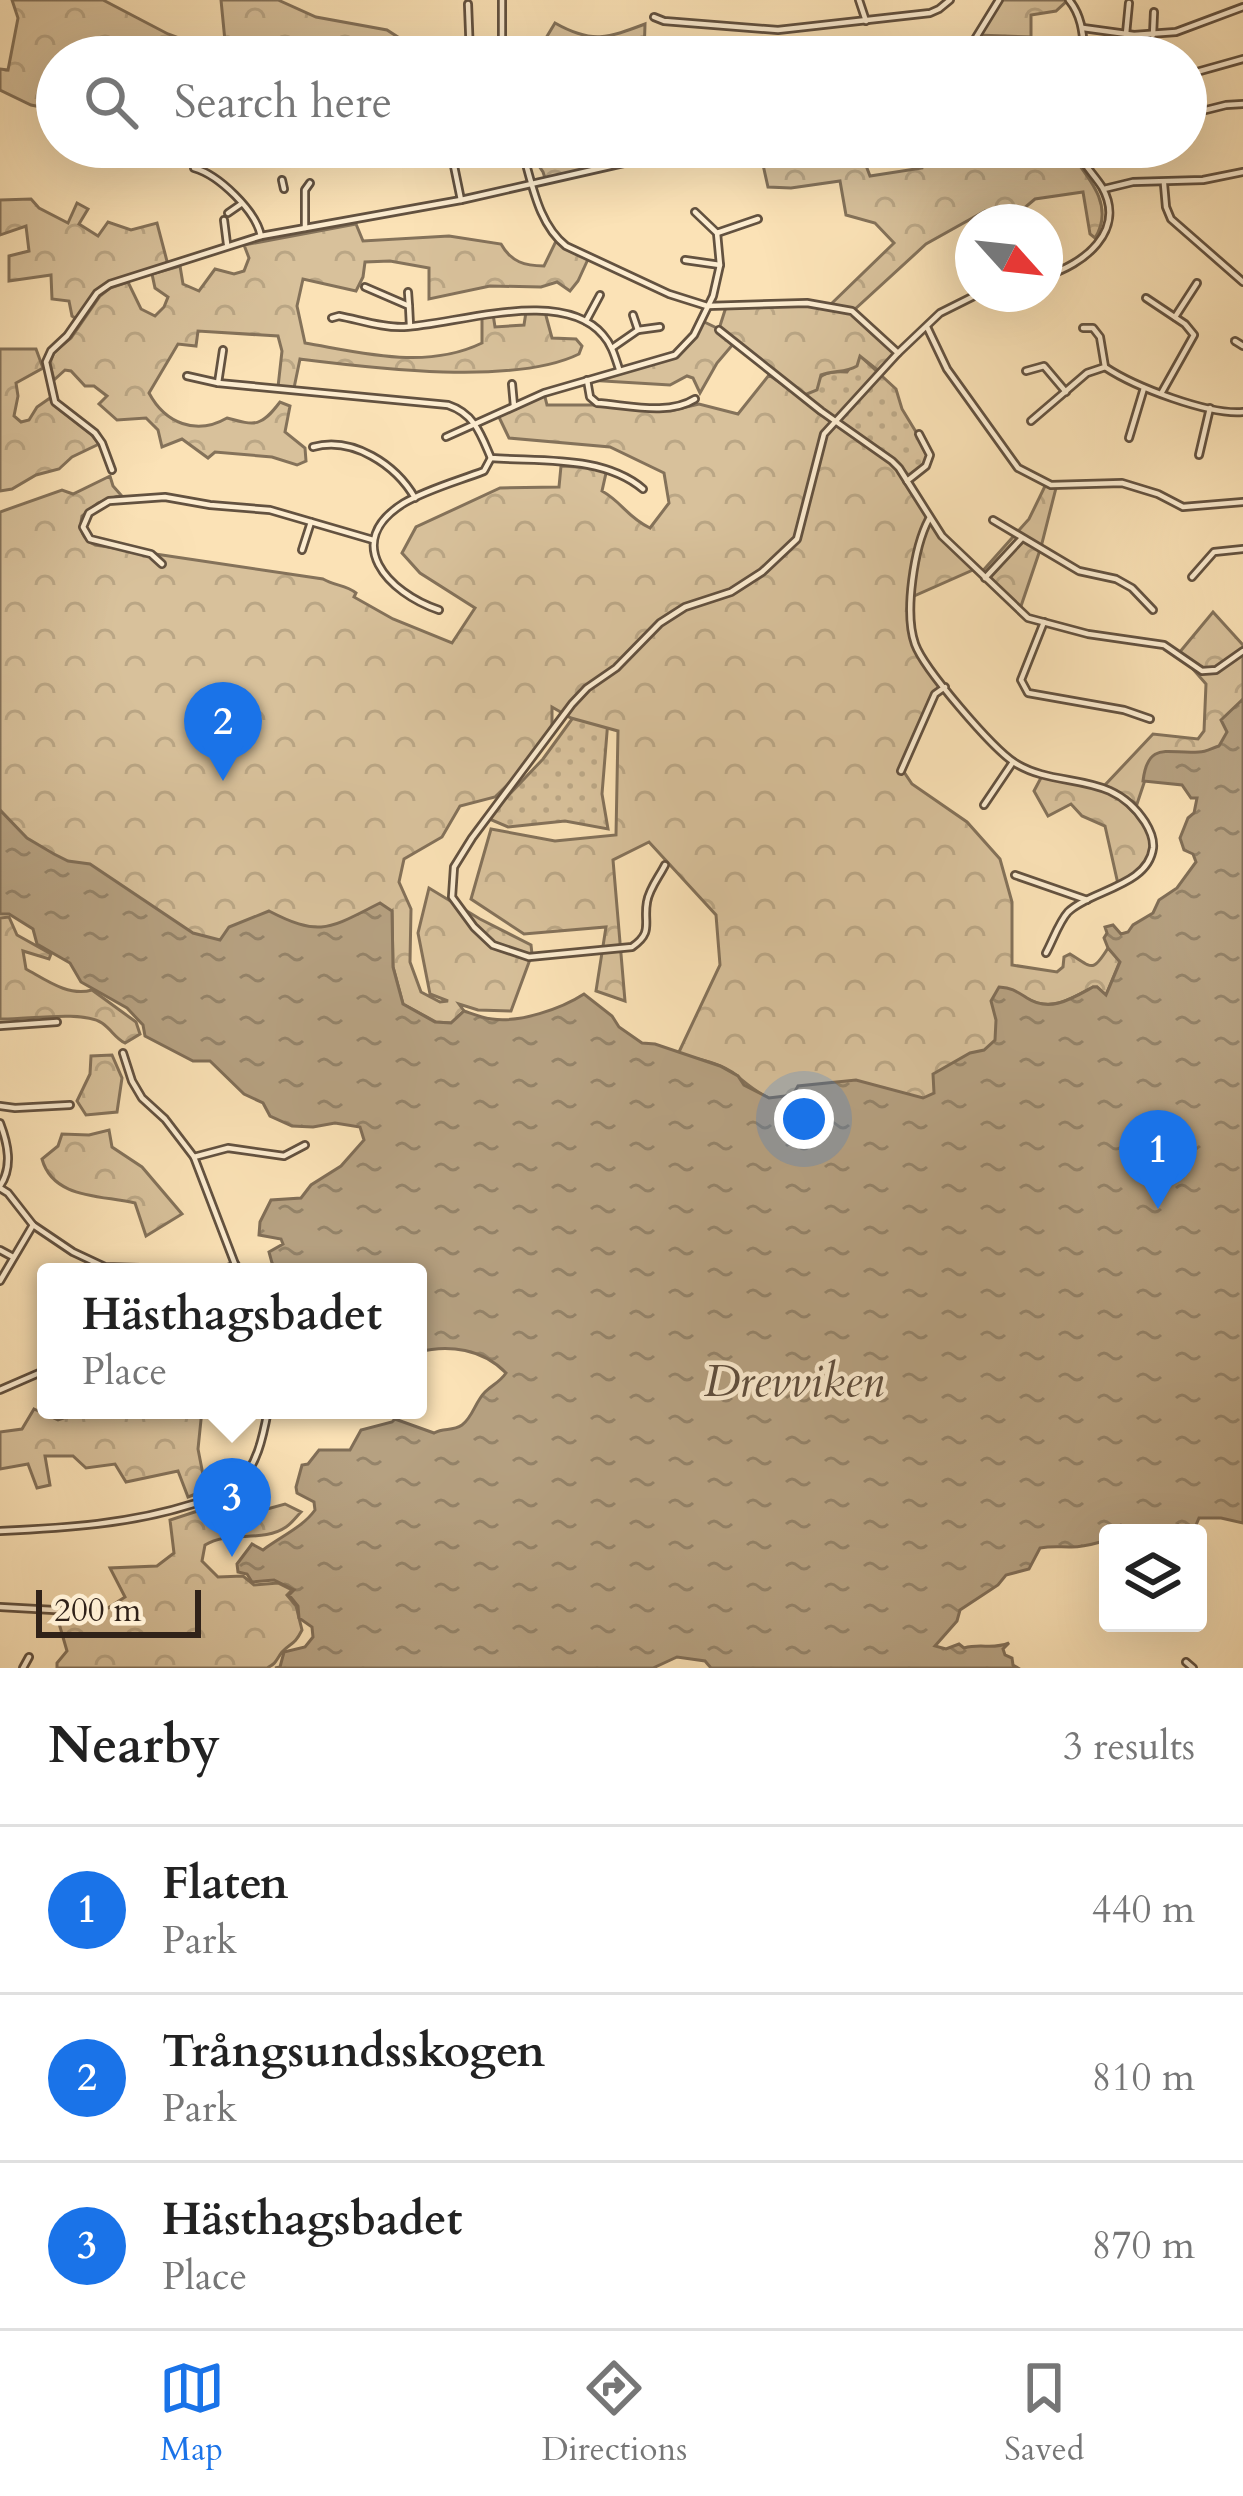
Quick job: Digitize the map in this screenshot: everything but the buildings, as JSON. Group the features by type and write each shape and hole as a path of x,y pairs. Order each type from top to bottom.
{"street":[{"path":"502,0 502,36"},
{"path":"859,0 866,21"},
{"path":"654,17 773,30 930,13 950,0"},
{"path":"977,36 999,0"},
{"path":"1070,0 1084,36"},
{"path":"1126,34 1129,3"},
{"path":"468,4 469,36"},
{"path":"1083,28 1126,34 1176,32 1243,8"},
{"path":"1153,34 1154,12"},
{"path":"1207,68 1243,59"},
{"path":"1207,110 1243,104"},
{"path":"194,168 218,179 258,223 261,236"},
{"path":"454,168 461,200"},
{"path":"528,168 544,220 566,246 669,294 707,306 807,303 852,311 898,353"},
{"path":"112,470 95,433 55,402 46,362 97,293 110,284 261,236 605,168"},
{"path":"1063,270 1094,250 1107,230 1110,211 1104,189 1087,168"},
{"path":"1104,189 1243,172"},
{"path":"282,180 284,189"},
{"path":"304,228 304,190 310,182"},
{"path":"1164,182 1171,220 1243,283"},
{"path":"228,246 226,216 241,204"},
{"path":"446,436 544,393 675,356 694,335 720,265 717,233 695,212"},
{"path":"717,233 758,219"},
{"path":"685,260 720,265"},
{"path":"1174,317 1197,283"},
{"path":"365,286 409,306"},
{"path":"408,292 410,326"},
{"path":"586,322 600,295"},
{"path":"1146,298 1186,324 1194,335 1162,392"},
{"path":"665,866 647,898 644,936 632,947 529,958 493,945 452,896 454,867 472,838 572,704 660,623 730,592 762,572 797,539 817,470 819,444 834,421 898,353 940,313 955,306"},
{"path":"332,318 399,327 509,312 573,315 601,332 619,370"},
{"path":"633,315 638,330"},
{"path":"612,348 638,330 660,327"},
{"path":"927,327 947,369 1018,468 1051,484 1122,483 1183,506 1243,502"},
{"path":"1083,328 1093,328 1100,337 1105,367 1123,379 1221,412 1243,412"},
{"path":"719,330 892,461 942,536 1019,612 1109,638 1164,645 1194,668 1210,672 1243,650"},
{"path":"1235,341 1243,346"},
{"path":"218,383 223,350"},
{"path":"1026,371 1044,366 1066,392"},
{"path":"1031,421 1087,373 1105,367"},
{"path":"187,376 448,405 476,423 490,458 484,471 415,498 382,521 373,540 379,571 439,610"},
{"path":"587,380 590,397 597,403 668,408 695,399"},
{"path":"512,384 514,406"},
{"path":"1129,438 1144,388"},
{"path":"1199,455 1210,408"},
{"path":"907,481 926,466 930,455 919,434"},
{"path":"313,447 338,445 380,460 415,498"},
{"path":"490,458 595,465 643,489"},
{"path":"162,563 151,554 90,539 83,526 88,513 121,498 165,497 270,510 373,540"},
{"path":"929,518 911,592 915,645 978,729 1013,762 1037,773 1099,785 1129,804 1152,834 1150,857 1136,875 1065,916 1046,952"},
{"path":"993,520 1079,571 1116,579 1153,610"},
{"path":"302,550 311,521"},
{"path":"985,579 1022,538"},
{"path":"1192,577 1214,552 1243,549"},
{"path":"1044,622 1021,680 1028,693 1150,719"},
{"path":"901,771 935,694 945,687"},
{"path":"983,805 1013,762"},
{"path":"1015,874 1087,900"},
{"path":"0,1026 57,1022"},
{"path":"123,1054 142,1097 194,1157 235,1263"},
{"path":"0,1106 70,1105"},
{"path":"0,1123 9,1153 0,1188 34,1225 96,1263"},
{"path":"194,1157 228,1148 284,1156 304,1145"},
{"path":"0,1281 34,1225"},
{"path":"0,1250 13,1257"},
{"path":"0,1390 37,1374"},
{"path":"0,1531 79,1528 155,1516 228,1491 251,1469 266,1419"},
{"path":"0,1606 87,1609"},
{"path":"22,1668 29,1658"},
{"path":"1186,1662 1192,1668"}],"green space":[{"path":"12,0 103,0 173,36 36,36 36,106 0,90 0,69 8,70 18,18"},
{"path":"221,0 278,0 316,17 387,30 396,36 225,36"},
{"path":"999,0 1068,0 1056,11 1031,15 1031,36 977,35"},
{"path":"555,23 593,36 547,36"},
{"path":"645,24 645,36 605,36 621,33"},
{"path":"540,168 603,168 546,181"},
{"path":"764,168 867,168 870,176 922,168 1082,168 1097,193 1102,215 1095,238 1090,234 1083,192 1029,204 955,204 955,228 926,244 853,311 898,353 880,372 860,356 857,366 821,375 817,390 802,396 734,343 700,393 687,376 670,385 587,380 675,355 702,321 719,329 726,307 830,305 894,243 875,223 846,215 840,181 768,187"},
{"path":"31,199 68,223 77,203 88,209 79,224 98,236 108,222 131,230 157,223 168,265 107,288 78,320 72,316 69,301 52,299 51,275 9,281 9,256 29,251 26,226 0,235 0,200"},
{"path":"356,224 363,241 449,236 501,244 514,259 531,265 544,266 557,239 589,257 570,291 557,282 541,287 490,286 429,299 429,268 390,261 365,262 356,291 303,279 297,306 305,343 372,355 439,356 482,343 482,316 493,314 495,327 524,325 526,312 545,312 552,338 576,339 582,346 579,354 551,364 481,372 300,359 294,388 278,387 282,351 278,336 198,331 196,346 178,344 149,393 164,412 193,426 227,418 252,423 263,420 280,402 290,406 285,432 305,448 306,461 297,465 272,457 215,452 208,458 182,439 162,447 158,430 146,418 117,420 99,404 107,396 94,386 85,386 71,371 65,370 54,380 50,363 54,352 110,288 128,282 141,309 155,316 168,297 155,288 152,274 180,266 183,284 199,291 215,269 234,274 244,271 249,258 244,245"},
{"path":"0,349 36,349 43,368 16,383 14,416 21,422 29,420 50,398 99,444 59,469 0,491"},
{"path":"859,355 896,389 902,409 930,455 926,466 907,481 802,396 821,376 847,372"},
{"path":"769,375 892,461 942,536 975,569 912,597 915,645 945,687 935,694 902,769 912,784 967,822 1000,859 1012,902 1012,965 1057,972 1070,954 1091,966 1108,948 1120,961 1106,995 1093,987 1055,1004 1030,1000 1021,1123 769,1098 723,1067 678,1054 720,965 716,915 649,842 613,860 625,1001 596,991 606,927 524,934 471,899 491,829 555,841 616,835 618,731 571,718 552,707 552,731 534,759 495,797 460,806 442,837 404,859 399,882 411,909 410,962 421,992 440,1002 448,1001 430,994 418,933 429,888 531,945 511,1011 459,1004 464,1011 451,1023 436,1022 403,1004 393,967 392,912 306,1033 0,875 0,512 62,490 73,494 110,476 121,495 98,503 82,516 82,534 95,545 323,579 352,590 354,597 393,619 452,643 475,608 420,573 402,553 416,527 500,488 559,487 561,466 606,473 602,491 650,528 669,503 664,473 610,447 509,438 497,413 544,393 547,405 674,410 699,404 738,414"},
{"path":"1047,482 1057,484 1019,612 980,574 1029,519"},
{"path":"1213,612 1243,645 1243,782 1145,780 1137,804 1105,785 1153,734 1198,739 1204,731 1206,684 1179,653"},
{"path":"612,671 602,794 608,829 565,821 508,827 487,818 543,759"},
{"path":"1043,774 1093,785 1128,806 1152,834 1147,859 1139,870 1118,884 1105,826 1082,816 1071,804 1048,816 1034,791"},
{"path":"9,917 17,935 51,954 49,959 23,951 26,969 66,989 92,990 136,1022 140,1034 125,1043 102,1023 81,1017 0,1019 0,918"},
{"path":"112,1055 122,1078 117,1112 86,1115 77,1101 90,1074 91,1056"},
{"path":"109,1130 112,1147 142,1167 182,1214 146,1236 135,1203 67,1188 56,1182 42,1159 58,1146 62,1134"},
{"path":"34,1409 37,1419 201,1419 198,1449 206,1490 188,1497 178,1471 126,1482 115,1464 86,1468 73,1456 45,1456 50,1485 37,1488 28,1464 0,1469 0,1432 22,1429"},
{"path":"285,1504 301,1512 286,1527 214,1541 205,1545 202,1561 218,1577 243,1576 254,1585 278,1583 292,1590 287,1595 296,1606 302,1630 273,1665 57,1668 67,1651 58,1620 97,1615 125,1597 110,1568 157,1566 174,1553 170,1520 213,1506 235,1518"}],"water":[{"name":"Drevviken","path":"1243,699 1243,1523 1199,1518 1196,1524 1099,1524 1099,1542 1040,1548 1029,1569 1006,1575 960,1610 957,1621 935,1646 1009,1643 1003,1649 1005,1655 1018,1668 711,1668 705,1661 677,1657 653,1668 275,1668 280,1667 284,1652 305,1647 313,1637 312,1627 299,1618 298,1606 289,1595 294,1590 274,1580 252,1582 247,1574 238,1572 237,1564 252,1544 263,1550 315,1510 314,1502 297,1493 302,1465 319,1450 350,1450 361,1430 395,1419 434,1433 458,1427 506,1373 487,1358 465,1350 427,1351 427,1263 272,1263 269,1252 283,1244 281,1239 259,1235 271,1200 301,1198 311,1185 341,1166 364,1140 360,1127 335,1123 292,1126 270,1116 263,1103 244,1094 210,1061 193,1061 145,1036 143,1025 127,1008 81,982 70,963 37,944 33,929 9,914 0,914 0,810 27,838 54,854 90,864 193,933 220,940 229,927 269,911 301,925 325,927 380,903 392,911 393,967 403,1004 435,1022 451,1023 464,1011 492,1019 527,1017 584,994 642,1043 720,1066 769,1098 793,1095 798,1086 856,1080 923,1098 934,1093 933,1074 995,1040 991,1001 999,987 1044,1004 1060,1003 1093,987 1106,995 1120,962 1108,948 1105,927 1113,925 1121,934 1128,932 1153,913 1159,900 1177,888 1196,862 1180,838 1197,798 1191,798 1182,785 1143,781 1150,759 1162,752 1202,752 1219,746 1227,732 1221,720"}],"place":[{"name":"Trångsundsskogen","path":"223,781"},
{"name":"Flaten","path":"1158,1209"},
{"name":"Hästhagsbadet","path":"232,1557"}]}
